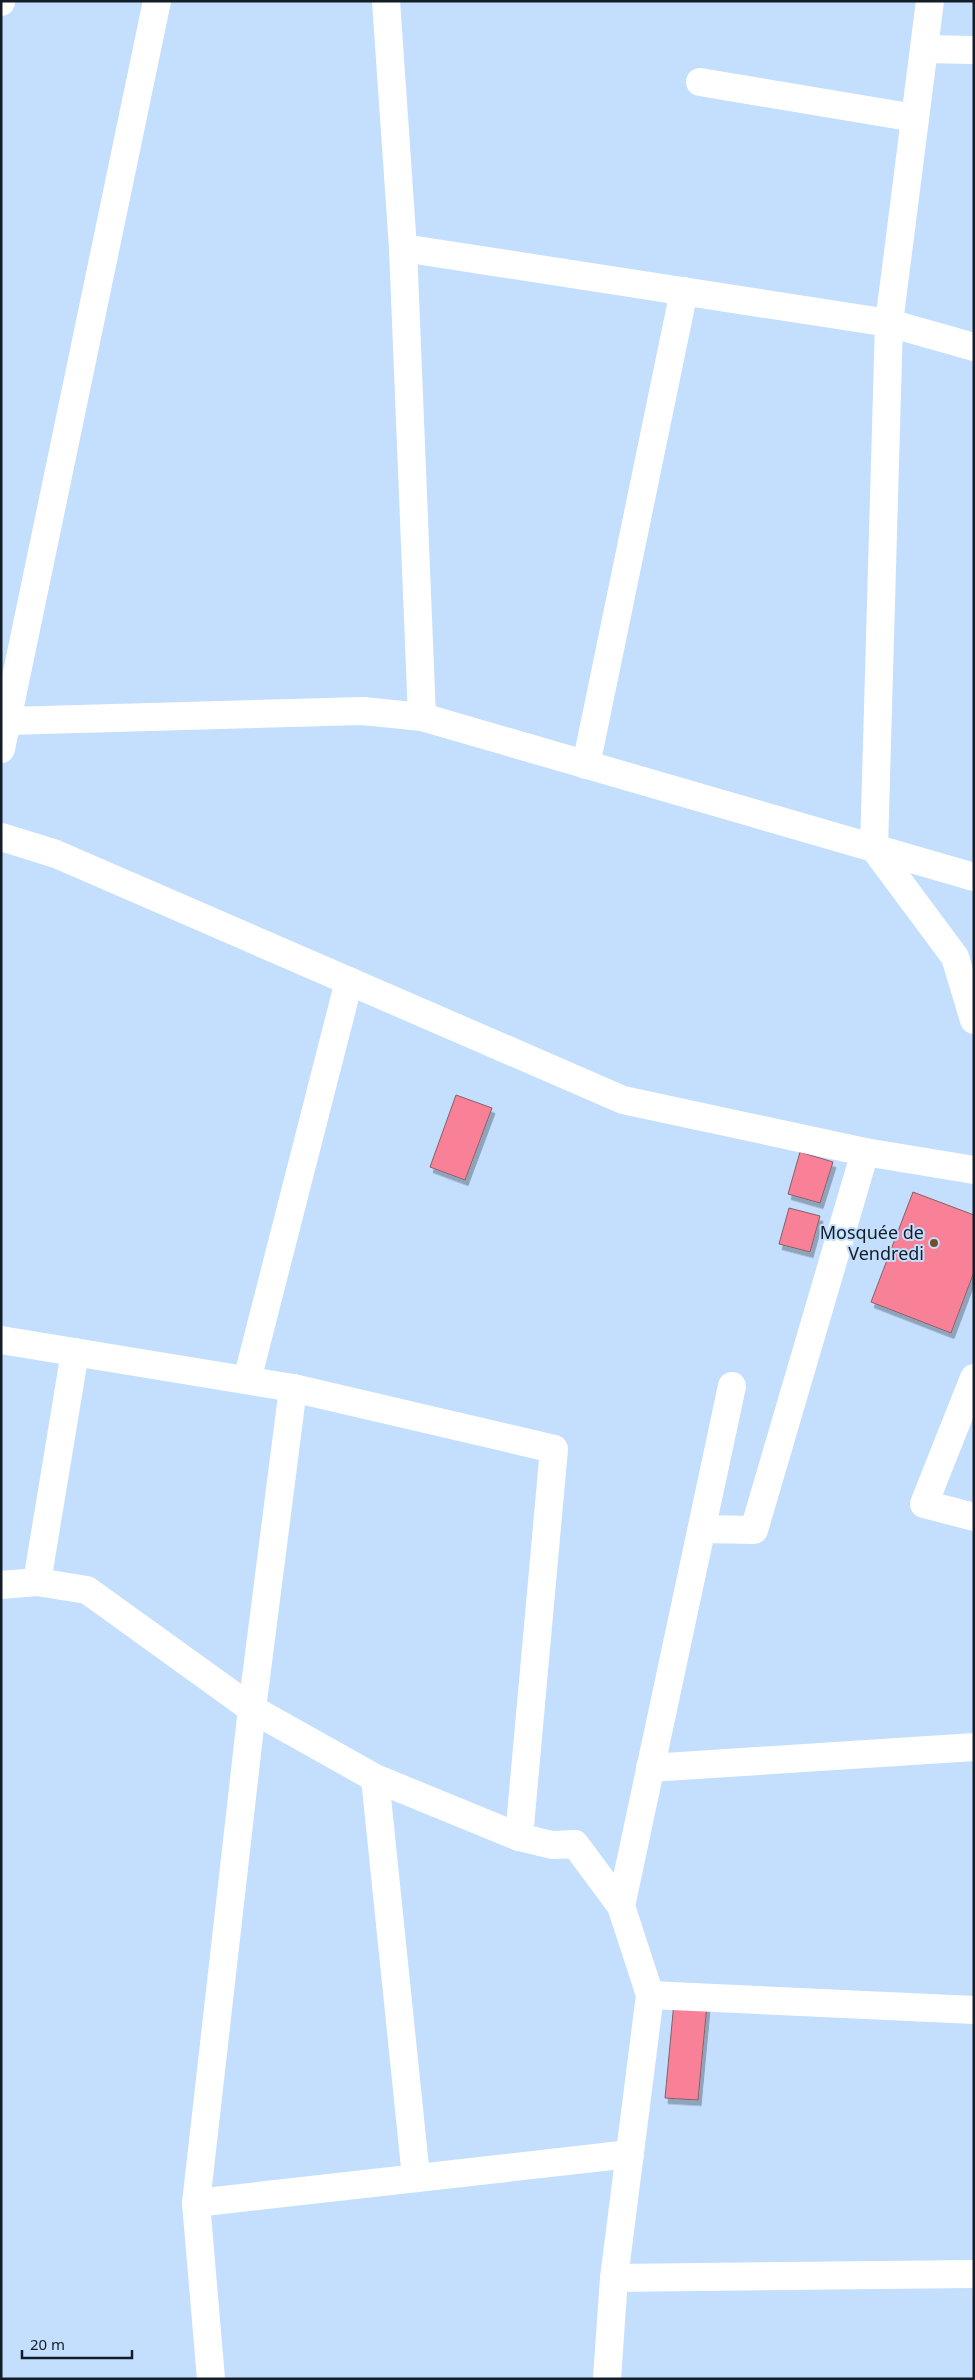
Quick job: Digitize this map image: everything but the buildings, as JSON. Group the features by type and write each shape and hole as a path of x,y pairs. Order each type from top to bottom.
{"street":[{"path":"1,749 157,1"},
{"path":"386,1 403,248 422,717"},
{"path":"930,1 889,323 874,848 955,957 974,1020"},
{"path":"924,49 974,50"},
{"path":"700,82 915,118"},
{"path":"403,248 889,323 974,347"},
{"path":"586,765 684,292"},
{"path":"7,721 363,711 422,717 974,877"},
{"path":"1,837 56,854 623,1100 865,1152 974,1170"},
{"path":"247,1380 349,981"},
{"path":"702,1529 754,1530 865,1152"},
{"path":"1,1340 293,1388 554,1449 518,1838"},
{"path":"37,1582 75,1352"},
{"path":"974,1378 924,1504 974,1517"},
{"path":"621,1906 732,1386"},
{"path":"212,2379 196,2203 252,1709 293,1388"},
{"path":"1,1585 37,1582 88,1590 252,1709 375,1778 518,1838 552,1845 574,1844 621,1906 650,1995 614,2278 607,2379"},
{"path":"650,1768 974,1747"},
{"path":"375,1778 416,2177"},
{"path":"650,1995 974,2010"},
{"path":"196,2203 630,2154"},
{"path":"614,2278 974,2274"}],"place":[{"name":"Mosquée de Vendredi","path":"934,1243"}]}
